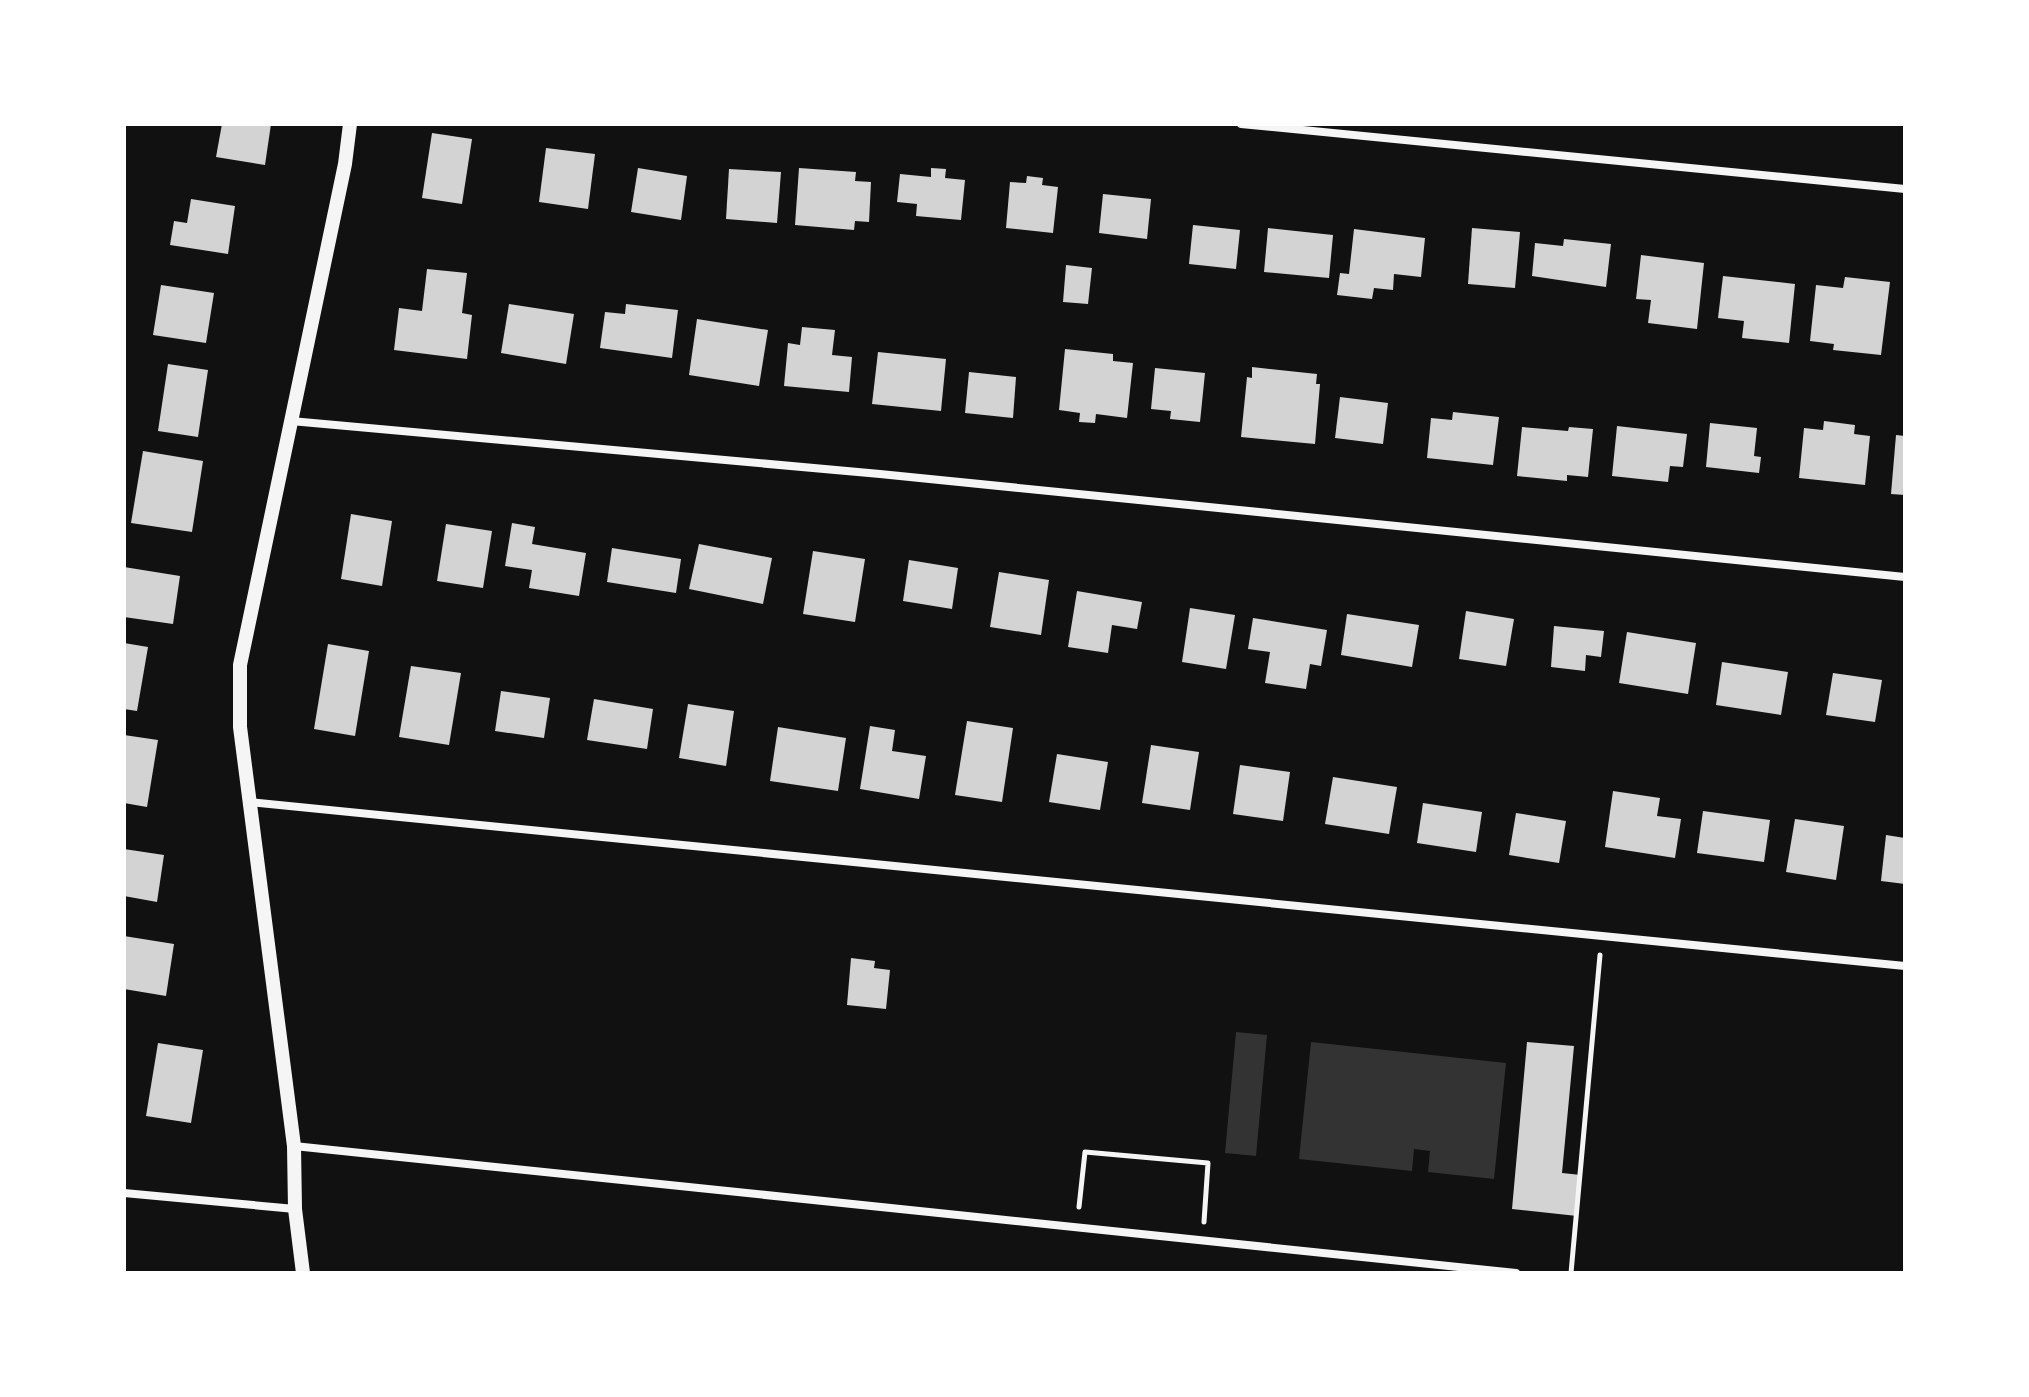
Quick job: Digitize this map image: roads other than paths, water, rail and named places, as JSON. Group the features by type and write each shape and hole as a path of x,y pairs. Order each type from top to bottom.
{"street":[{"path":"303,1273 295,1209 294,1146 240,727 240,665 345,164 350,124"},
{"path":"1241,124 1905,189"},
{"path":"291,421 880,474 1905,577"},
{"path":"248,802 1905,966"},
{"path":"294,1146 1516,1273"},
{"path":"124,1193 295,1209"}]}
